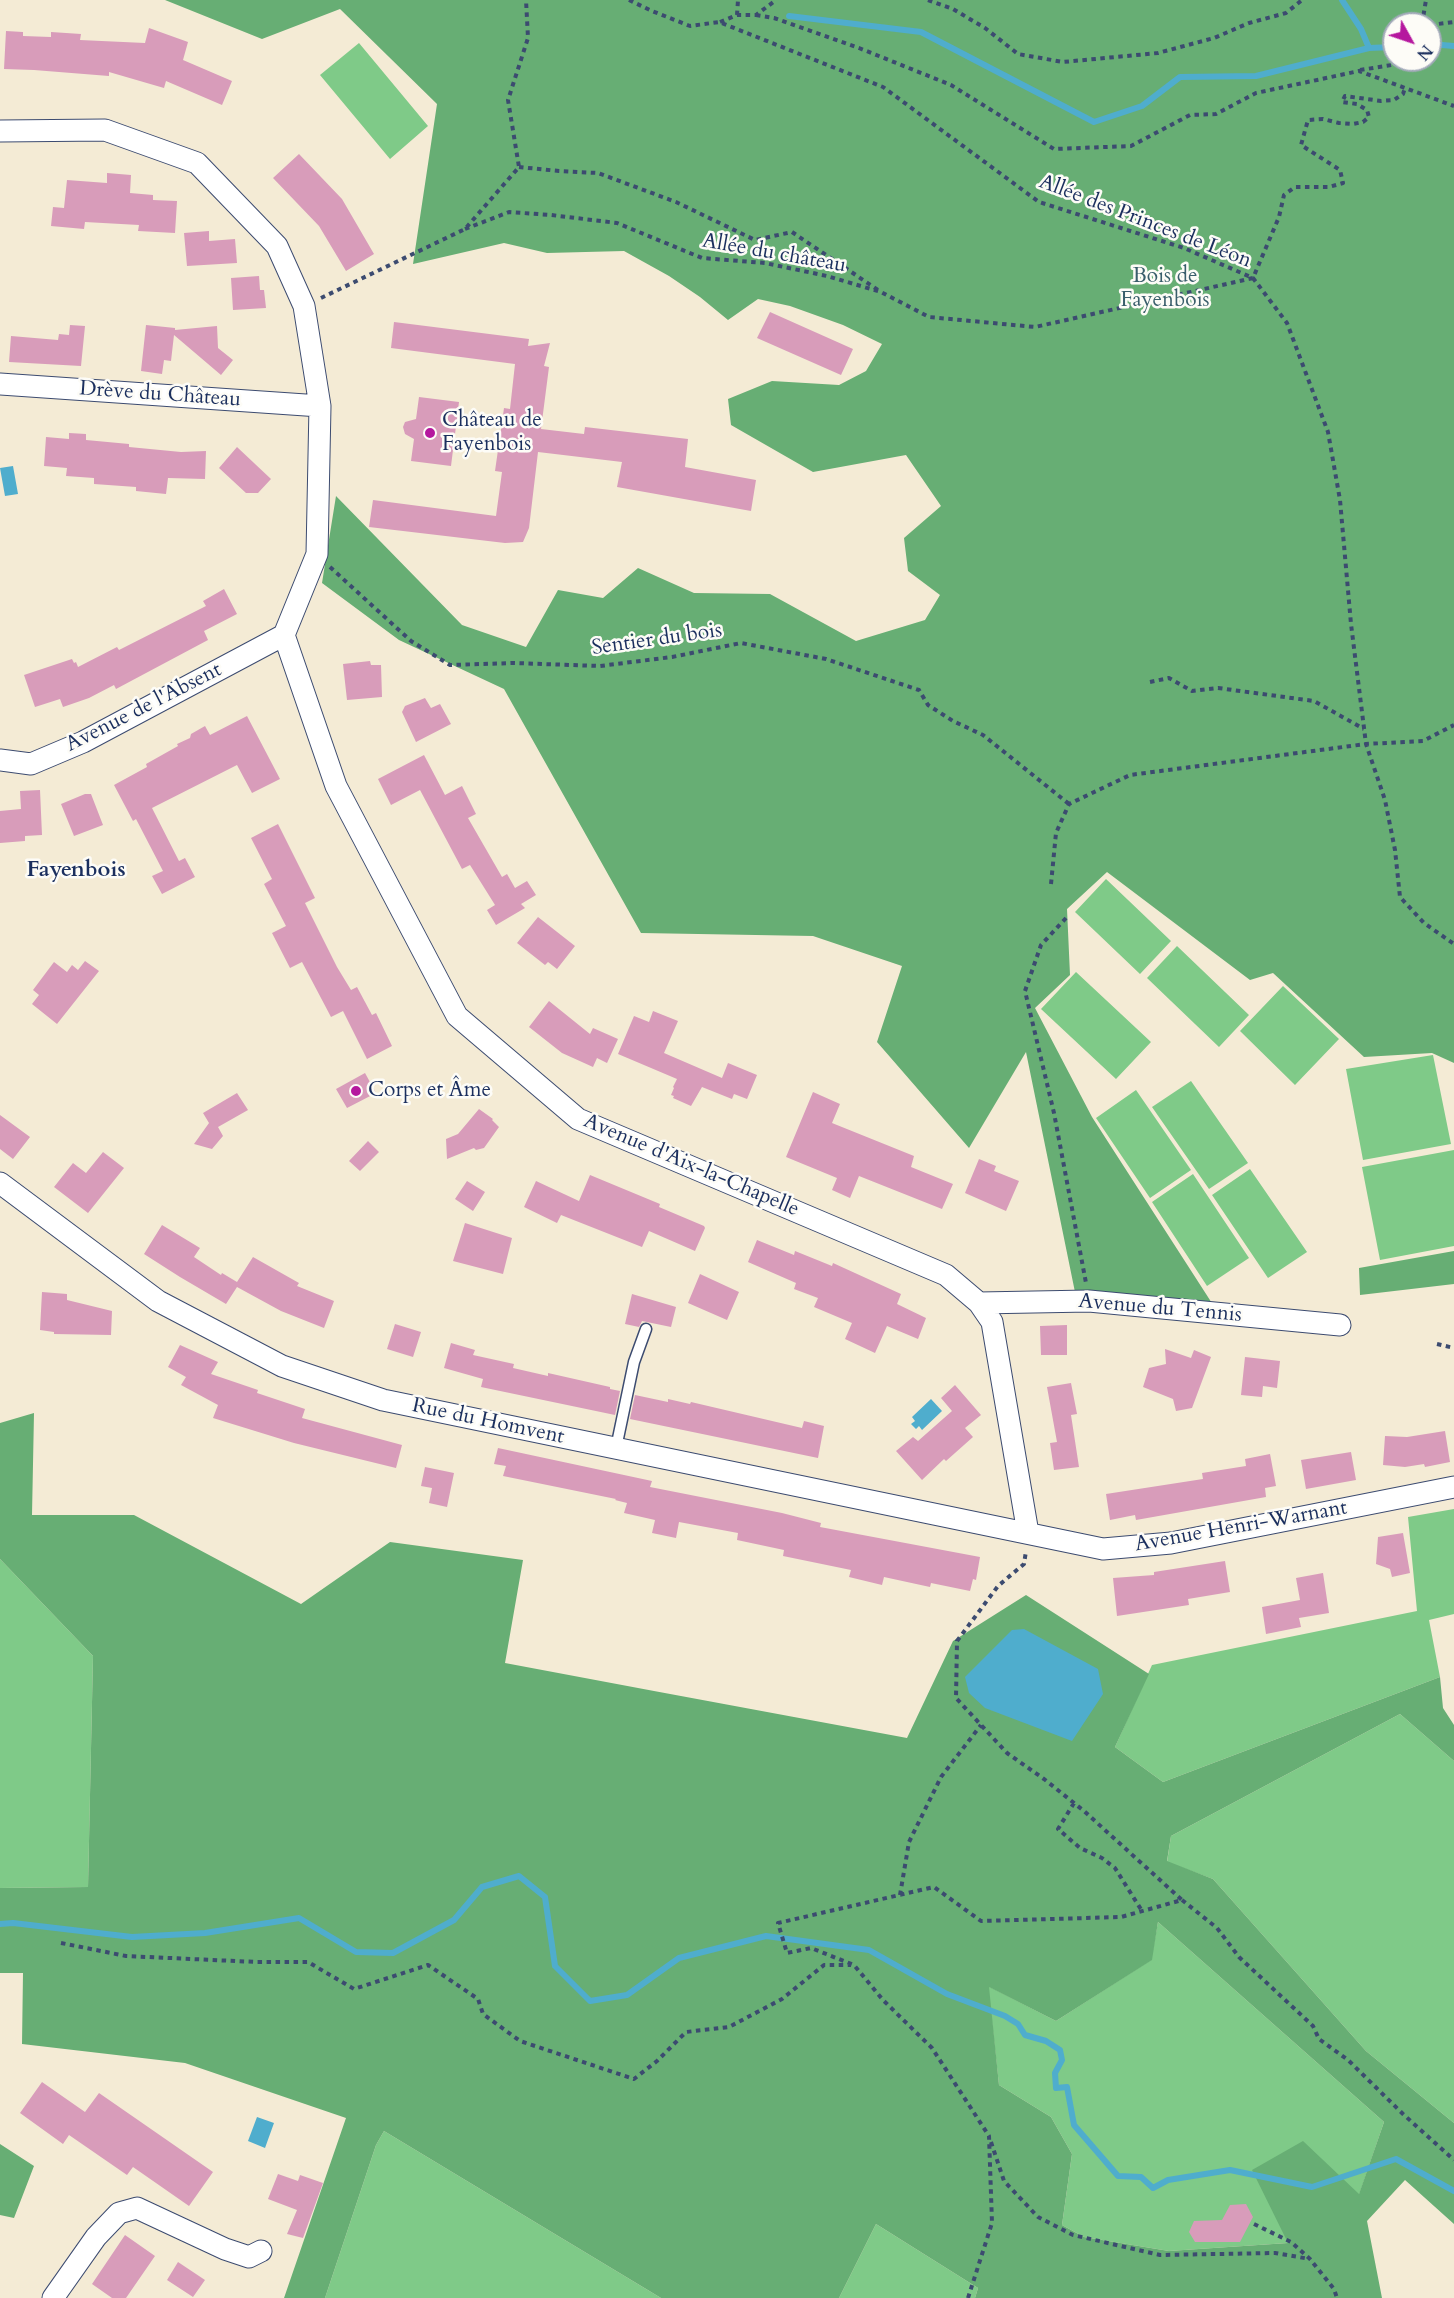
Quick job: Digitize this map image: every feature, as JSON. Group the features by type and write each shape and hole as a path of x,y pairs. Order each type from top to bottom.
{"street":[{"path":"0,131 105,130 196,164 277,246 304,306 320,405 317,554 284,635"},
{"name":"Drève du Château","path":"0,384 320,405"},
{"name":"Avenue de l'Absent","path":"0,760 31,764 83,742 284,635"},
{"name":"Avenue d'Aix-la-Chapelle","path":"284,635 336,786 457,1016 578,1119 946,1275 979,1303 992,1322 1028,1533"},
{"name":"Rue du Homvent","path":"0,1183 158,1301 282,1366 383,1400 1028,1533"},
{"name":"Avenue du Tennis","path":"979,1303 1089,1301 1340,1325"},
{"name":"Avenue Henri-Warnant","path":"1028,1533 1103,1549 1172,1543 1454,1487"},
{"path":"53,2298 96,2237 119,2213 137,2208 225,2249 249,2257 261,2251"}],"lane":[{"path":"616,1448 634,1362 646,1329"}],"path":[{"path":"519,167 508,100 528,38 526,0"},
{"name":"Allée des Princes de Léon","path":"629,0 690,26 719,22 883,87 1039,202 1184,248 1253,278 1287,323 1328,432 1340,500 1351,624 1366,744 1385,800 1395,850 1400,897 1424,923 1454,944"},
{"path":"737,15 738,0"},
{"path":"756,15 776,0"},
{"path":"928,0 953,9 985,28 1018,54 1063,62 1158,53 1214,38 1249,23 1286,13 1302,0"},
{"path":"719,22 737,15 774,18 859,48 951,85 1054,149 1131,146 1190,115 1216,114 1256,93 1382,67"},
{"path":"1359,71 1454,106"},
{"path":"1253,278 1279,217 1284,195 1295,187 1329,188 1343,183 1340,170 1301,144 1308,120 1323,119 1353,124 1363,122 1369,117 1367,110 1357,104 1342,102 1345,96 1374,101 1394,100 1403,94 1405,88"},
{"path":"465,229 519,167"},
{"path":"519,167 598,172 676,202 755,240 792,232 881,292"},
{"name":"Allée du château","path":"304,306 465,229 509,212 617,223 702,258 765,263 827,276 881,292 930,317 1035,327 1253,278"},
{"name":"Sentier du bois","path":"317,554 411,641 450,665 514,663 600,666 672,657 741,643 826,659 919,690 928,705 953,722 983,735 1070,804"},
{"path":"1150,682 1169,678 1192,691 1218,688 1314,701 1365,729"},
{"path":"1051,884 1056,833 1070,804 1130,775 1366,744 1423,741 1454,724"},
{"path":"1066,918 1041,945 1025,991 1054,1113 1089,1301"},
{"path":"1437,1344 1454,1348"},
{"path":"1028,1533 1024,1564 998,1586 957,1641 956,1698 1007,1753 1074,1803 1182,1900 1217,1928 1239,1957 1313,2026 1319,2039 1348,2060 1454,2160"},
{"path":"900,1895 909,1842 941,1777 981,1725"},
{"path":"1074,1803 1058,1829 1080,1848 1102,1858 1115,1868 1142,1911"},
{"path":"1182,1900 1121,1917 981,1921 934,1887 778,1923 787,1953 811,1948 854,1965 883,2000 932,2048 988,2136 1004,2181 1038,2217 1073,2235 1160,2255 1275,2253 1310,2259"},
{"path":"61,1943 126,1956 309,1962 354,1989 428,1965 478,1999 483,2014 520,2041 634,2079 657,2061 686,2032 729,2027 782,1999 824,1965 854,1965"},
{"path":"968,2298 992,2223 988,2136"},
{"path":"1254,2224 1291,2242 1310,2259 1334,2289 1337,2298"}],"green space":[{"name":"Bois de Fayenbois","path":"165,0 1454,0 1454,1063 1432,1053 1364,1057 1273,973 1250,980 1107,872 1067,909 1070,975 1035,1008 1092,1117 1217,1311 1076,1297 1026,1052 969,1148 877,1042 902,966 813,936 641,933 504,689 399,640 322,583 336,496 462,625 526,647 558,590 603,598 638,568 694,593 770,594 856,641 925,620 940,595 908,571 904,538 941,506 906,455 813,472 731,425 728,399 772,381 839,385 866,371 882,344 843,325 790,306 758,299 728,320 669,276 624,251 547,253 504,243 413,264 437,104 340,9 262,39"},
{"path":"359,43 428,126 390,159 320,75"},
{"path":"1106,879 1171,941 1140,974 1075,912"},
{"path":"1177,946 1249,1015 1219,1047 1147,978"},
{"path":"1076,972 1151,1042 1116,1079 1041,1009"},
{"path":"1283,986 1339,1039 1295,1085 1240,1031"},
{"path":"1433,1055 1451,1144 1363,1160 1346,1069"},
{"path":"1191,1081 1248,1163 1209,1189 1152,1107"},
{"path":"1136,1090 1191,1170 1150,1198 1096,1118"},
{"path":"1454,1150 1454,1246 1380,1260 1362,1167"},
{"path":"1250,1169 1307,1252 1268,1278 1212,1195"},
{"path":"1193,1174 1249,1258 1207,1286 1152,1202"},
{"path":"1454,1251 1454,1284 1360,1295 1359,1268"},
{"path":"34,1413 32,1515 134,1515 301,1604 390,1542 523,1560 505,1663 907,1738 953,1641 1026,1595 1149,1674 1115,1747 1163,1782 1440,1677 1443,1708 1454,1725 1454,1761 1400,1714 1171,1836 1167,1861 1213,1879 1366,2051 1454,2123 1454,2224 1405,2180 1367,2221 1382,2298 975,2298 978,2288 876,2224 839,2298 661,2298 384,2131 376,2145 325,2298 284,2298 346,2118 185,2063 22,2044 23,1973 0,1973 0,1888 88,1887 93,1656 0,1559 0,1423","holes":["1158,1922 1384,2122 1359,2194 1303,2141 1252,2170 1288,2243 1169,2251 1084,2237 1062,2225 1072,2154 1051,2117 999,2085 989,1987 1056,2021 1152,1960"]},
{"path":"1454,1509 1454,1614 1429,1620 1440,1677 1163,1782 1115,1747 1152,1665 1417,1611 1408,1517"},
{"path":"0,1559 93,1656 88,1887 0,1888"},
{"path":"1400,1714 1454,1761 1454,2123 1366,2051 1213,1879 1167,1862 1171,1836"},
{"path":"1158,1922 1384,2122 1359,2195 1288,2243 1169,2251 1084,2237 1062,2225 1072,2154 1051,2117 999,2085 988,1986 1056,2021 1151,1960"},
{"path":"384,2131 661,2298 325,2298 376,2145"},
{"path":"0,2144 34,2166 14,2218 0,2215"},
{"path":"876,2224 978,2288 975,2298 839,2298"}],"water":[{"path":"13,466 18,494 5,496 0,468"},
{"path":"931,1399 942,1411 922,1430 919,1426 916,1429 911,1424 915,1421 912,1417"},
{"path":"1024,1629 1098,1669 1103,1694 1072,1741 985,1708 969,1693 965,1677 1012,1630"},
{"path":"257,2117 274,2123 265,2148 248,2141"}],"building":[{"path":"149,28 188,42 183,60 232,81 222,105 166,81 164,88 109,72 109,76 4,69 6,31 23,32 23,36 51,37 51,32 81,34 80,40 145,43"},
{"path":"299,154 342,199 374,254 346,271 319,226 273,178"},
{"path":"107,173 131,175 130,193 153,195 153,200 177,201 175,233 138,231 139,225 85,222 84,229 51,226 53,207 64,208 67,180 107,183"},
{"path":"209,231 209,241 235,239 237,263 187,266 184,233"},
{"path":"259,276 260,290 264,290 266,308 233,310 231,278"},
{"path":"770,312 853,349 841,375 757,338"},
{"path":"394,322 529,339 528,346 550,343 544,366 549,367 541,429 584,434 585,427 688,439 685,467 756,480 751,511 617,487 622,462 538,452 529,528 523,542 505,543 369,527 373,500 496,516 502,472 495,471 504,408 510,409 515,364 391,348"},
{"path":"70,325 85,326 81,366 9,362 11,336 58,340 59,334 69,335"},
{"path":"146,325 175,328 175,330 217,326 218,348 233,360 221,375 174,335 171,361 164,360 162,374 141,371"},
{"name":"Château de Fayenbois","path":"419,397 459,402 451,466 411,461 414,439 405,434 403,427 405,422 416,419"},
{"path":"69,433 86,434 86,440 129,444 129,447 181,452 206,451 205,479 168,478 166,494 136,491 136,487 94,484 94,478 66,476 67,468 44,466 46,437 69,439"},
{"path":"237,447 271,479 258,493 246,493 219,468"},
{"path":"224,589 237,614 204,631 208,640 116,689 114,685 89,698 63,707 60,699 35,707 24,675 72,659 78,667 117,647 119,650 206,606 203,601"},
{"path":"370,661 371,665 381,665 382,697 347,700 343,664"},
{"path":"425,698 431,708 440,704 451,724 416,742 402,712 405,706"},
{"path":"247,716 280,779 252,793 237,765 152,808 179,861 185,858 195,877 162,894 152,876 163,871 136,819 133,821 114,785 147,767 146,764 178,746 177,744 190,738 191,734 205,726 210,735"},
{"path":"424,755 445,795 462,786 476,814 468,818 502,877 507,874 515,888 527,881 536,895 521,904 525,908 496,925 487,910 495,905 470,865 462,869 420,790 391,805 378,779"},
{"path":"40,790 42,835 25,836 25,841 0,843 0,811 21,809 20,791"},
{"path":"85,794 91,794 103,825 74,836 61,804"},
{"path":"278,824 315,898 305,903 337,967 351,990 357,987 372,1015 376,1013 392,1046 367,1059 343,1011 331,1017 302,962 290,968 272,933 286,926 264,884 272,879 251,838"},
{"path":"538,917 575,946 557,969 548,962 545,965 517,943"},
{"path":"85,961 99,971 57,1024 32,1004 39,995 33,990 54,962 67,972 72,965 78,970"},
{"path":"549,1001 590,1034 593,1028 618,1039 607,1063 597,1058 593,1067 562,1053 529,1027"},
{"path":"653,1011 678,1021 664,1053 722,1078 728,1063 757,1075 747,1099 734,1094 732,1099 702,1087 691,1106 671,1095 677,1079 618,1054 634,1016 649,1022"},
{"name":"Corps et Âme","path":"365,1073 376,1093 347,1108 336,1089"},
{"path":"813,1092 840,1104 832,1123 914,1156 911,1167 953,1184 942,1209 859,1176 850,1198 832,1190 837,1178 786,1157"},
{"path":"237,1093 248,1110 218,1127 223,1136 212,1149 194,1144 209,1123 203,1113"},
{"path":"479,1109 493,1119 499,1127 484,1148 476,1150 474,1148 447,1159 446,1139 458,1134"},
{"path":"0,1115 30,1137 13,1159 0,1149"},
{"path":"368,1141 379,1152 360,1171 349,1161"},
{"path":"103,1152 124,1168 88,1213 54,1187 73,1163 86,1173"},
{"path":"979,1159 996,1166 994,1171 1019,1181 1006,1211 965,1193"},
{"path":"590,1175 660,1204 659,1207 704,1226 695,1251 649,1231 642,1247 561,1215 557,1223 524,1207 536,1181 579,1201"},
{"path":"467,1181 485,1192 473,1211 455,1199"},
{"path":"465,1223 512,1238 503,1274 453,1261"},
{"path":"162,1225 200,1248 194,1257 221,1275 222,1273 237,1282 253,1257 299,1283 297,1286 334,1301 324,1328 281,1311 237,1287 226,1304 180,1277 144,1254"},
{"path":"757,1240 794,1255 795,1251 832,1266 833,1263 901,1294 897,1304 926,1318 918,1339 887,1326 875,1353 845,1339 852,1323 814,1307 818,1298 794,1289 796,1283 748,1262"},
{"path":"700,1274 739,1292 727,1320 688,1303"},
{"path":"42,1292 67,1294 67,1300 112,1311 111,1335 54,1334 54,1332 40,1330"},
{"path":"632,1294 676,1307 671,1327 642,1321 639,1327 625,1324"},
{"path":"395,1324 421,1332 413,1357 387,1349"},
{"path":"1067,1325 1067,1355 1041,1355 1040,1326"},
{"path":"451,1343 475,1350 473,1355 514,1364 513,1368 548,1376 548,1373 620,1391 615,1415 481,1387 483,1379 444,1368"},
{"path":"180,1345 218,1362 211,1374 305,1409 302,1418 402,1445 396,1468 294,1443 213,1418 218,1405 181,1385 186,1377 168,1367"},
{"path":"1165,1349 1191,1358 1194,1350 1211,1357 1192,1408 1176,1411 1173,1399 1143,1387 1149,1368 1166,1364"},
{"path":"1245,1357 1280,1361 1277,1388 1263,1386 1262,1397 1241,1395"},
{"path":"1071,1383 1077,1414 1071,1415 1079,1467 1054,1470 1050,1443 1057,1442 1047,1387"},
{"path":"955,1385 981,1415 965,1428 973,1437 946,1461 944,1459 922,1480 896,1451 913,1437 918,1441 952,1411 941,1398"},
{"path":"635,1395 668,1402 668,1399 690,1404 691,1402 802,1428 804,1421 824,1426 818,1458 630,1419"},
{"path":"1445,1431 1450,1462 1425,1467 1424,1464 1405,1467 1383,1465 1385,1436 1407,1437"},
{"path":"498,1448 652,1481 650,1487 782,1513 821,1523 820,1527 980,1557 976,1580 973,1579 970,1591 931,1583 930,1587 884,1577 882,1585 849,1577 851,1570 783,1556 784,1550 737,1540 738,1533 679,1522 676,1538 652,1533 655,1520 624,1513 627,1503 503,1476 506,1466 494,1464"},
{"path":"1351,1452 1356,1480 1306,1489 1301,1460"},
{"path":"1270,1454 1276,1486 1265,1488 1266,1497 1136,1520 1135,1515 1110,1520 1106,1494 1203,1479 1202,1473 1246,1466 1245,1459"},
{"path":"425,1467 454,1473 447,1507 429,1503 432,1488 421,1486"},
{"path":"1403,1533 1410,1573 1392,1577 1390,1569 1376,1564 1378,1537"},
{"path":"1225,1561 1230,1592 1188,1599 1189,1605 1117,1616 1113,1578 1154,1575 1154,1572"},
{"path":"1323,1573 1329,1613 1299,1618 1301,1627 1266,1634 1262,1607 1300,1600 1296,1578"},
{"path":"42,2082 85,2112 99,2093 213,2172 189,2206 133,2167 127,2175 69,2135 63,2144 20,2113"},
{"path":"278,2174 298,2181 300,2175 323,2183 303,2238 287,2234 297,2210 268,2199"},
{"path":"1246,2204 1253,2217 1240,2242 1195,2242 1189,2232 1194,2221 1222,2220 1230,2205"},
{"path":"125,2235 155,2256 126,2298 112,2298 92,2284"},
{"path":"178,2262 205,2280 193,2297 167,2280"}],"waterway":[{"path":"1342,0 1361,29 1369,48"},
{"path":"789,16 921,32 1094,122 1142,106 1180,77 1256,76 1369,48 1382,47"},
{"path":"1442,45 1454,46"},
{"path":"0,1924 13,1923 132,1937 205,1933 299,1918 356,1952 393,1953 454,1920 482,1887 519,1876 545,1897 555,1966 590,2001 627,1995 679,1958 766,1936 869,1950 947,1994 1005,2016 1018,2024 1025,2035 1046,2041 1060,2050 1062,2060 1055,2073 1056,2088 1067,2087 1074,2125 1118,2176 1141,2177 1153,2188 1168,2180 1230,2170 1312,2187 1396,2159 1454,2191"}],"place":[{"name":"Château de Fayenbois","path":"430,433"},
{"name":"Corps et Âme","path":"356,1091"}],"district":[{"name":"Fayenbois","path":"76,871"}]}
